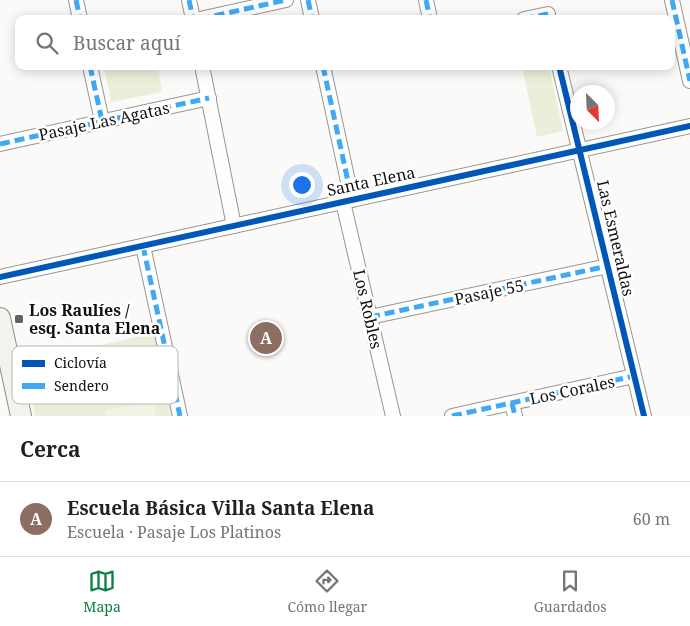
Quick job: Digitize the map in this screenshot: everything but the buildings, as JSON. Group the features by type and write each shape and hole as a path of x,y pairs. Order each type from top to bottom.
{"street":[{"path":"76,0 79,15"},
{"path":"189,0 192,15"},
{"path":"218,15 286,0"},
{"path":"308,0 311,15"},
{"path":"426,0 429,15"},
{"path":"672,0 690,81"},
{"path":"91,70 102,121"},
{"path":"203,70 234,226"},
{"name":"Los Robles","path":"324,70 370,317 393,416"},
{"name":"Las Esmeraldas","path":"560,70 644,416"},
{"name":"Pasaje Las Agatas","path":"0,144 209,98"},
{"name":"Santa Elena","path":"0,277 690,126"},
{"path":"143,246 165,346"},
{"name":"Pasaje 55","path":"370,317 608,266"},
{"path":"0,318 5,366 12,388"},
{"name":"Los Corales","path":"452,416 513,410 634,376"},
{"path":"17,404 21,416"}],"green space":[{"path":"105,70 159,70 162,92 111,102"},
{"path":"523,70 550,70 563,131 537,137"},
{"path":"155,333 158,346 96,346"},
{"path":"33,404 170,404 173,416 35,416"}],"shaded area":[{"path":"139,404 154,404 156,416 106,416 105,411"}],"marked path":[{"path":"76,0 79,15"},
{"path":"189,0 192,15"},
{"path":"218,15 286,0"},
{"path":"308,0 311,15"},
{"path":"426,0 429,15"},
{"path":"672,0 690,81"},
{"path":"543,15 548,14"},
{"path":"91,70 102,121"},
{"path":"324,70 352,200"},
{"path":"0,144 209,98"},
{"path":"143,246 165,346"},
{"path":"370,317 608,266"},
{"path":"452,416 634,376"},
{"path":"512,403 515,416"},
{"path":"177,404 180,416"}],"cycle path":[{"path":"560,70 644,416"},
{"path":"0,277 690,126"}],"place":[{"name":"Los Raulíes / esq. Santa Elena","path":"19,319"},
{"name":"Escuela Básica Villa Santa Elena","path":"266,338"}]}
